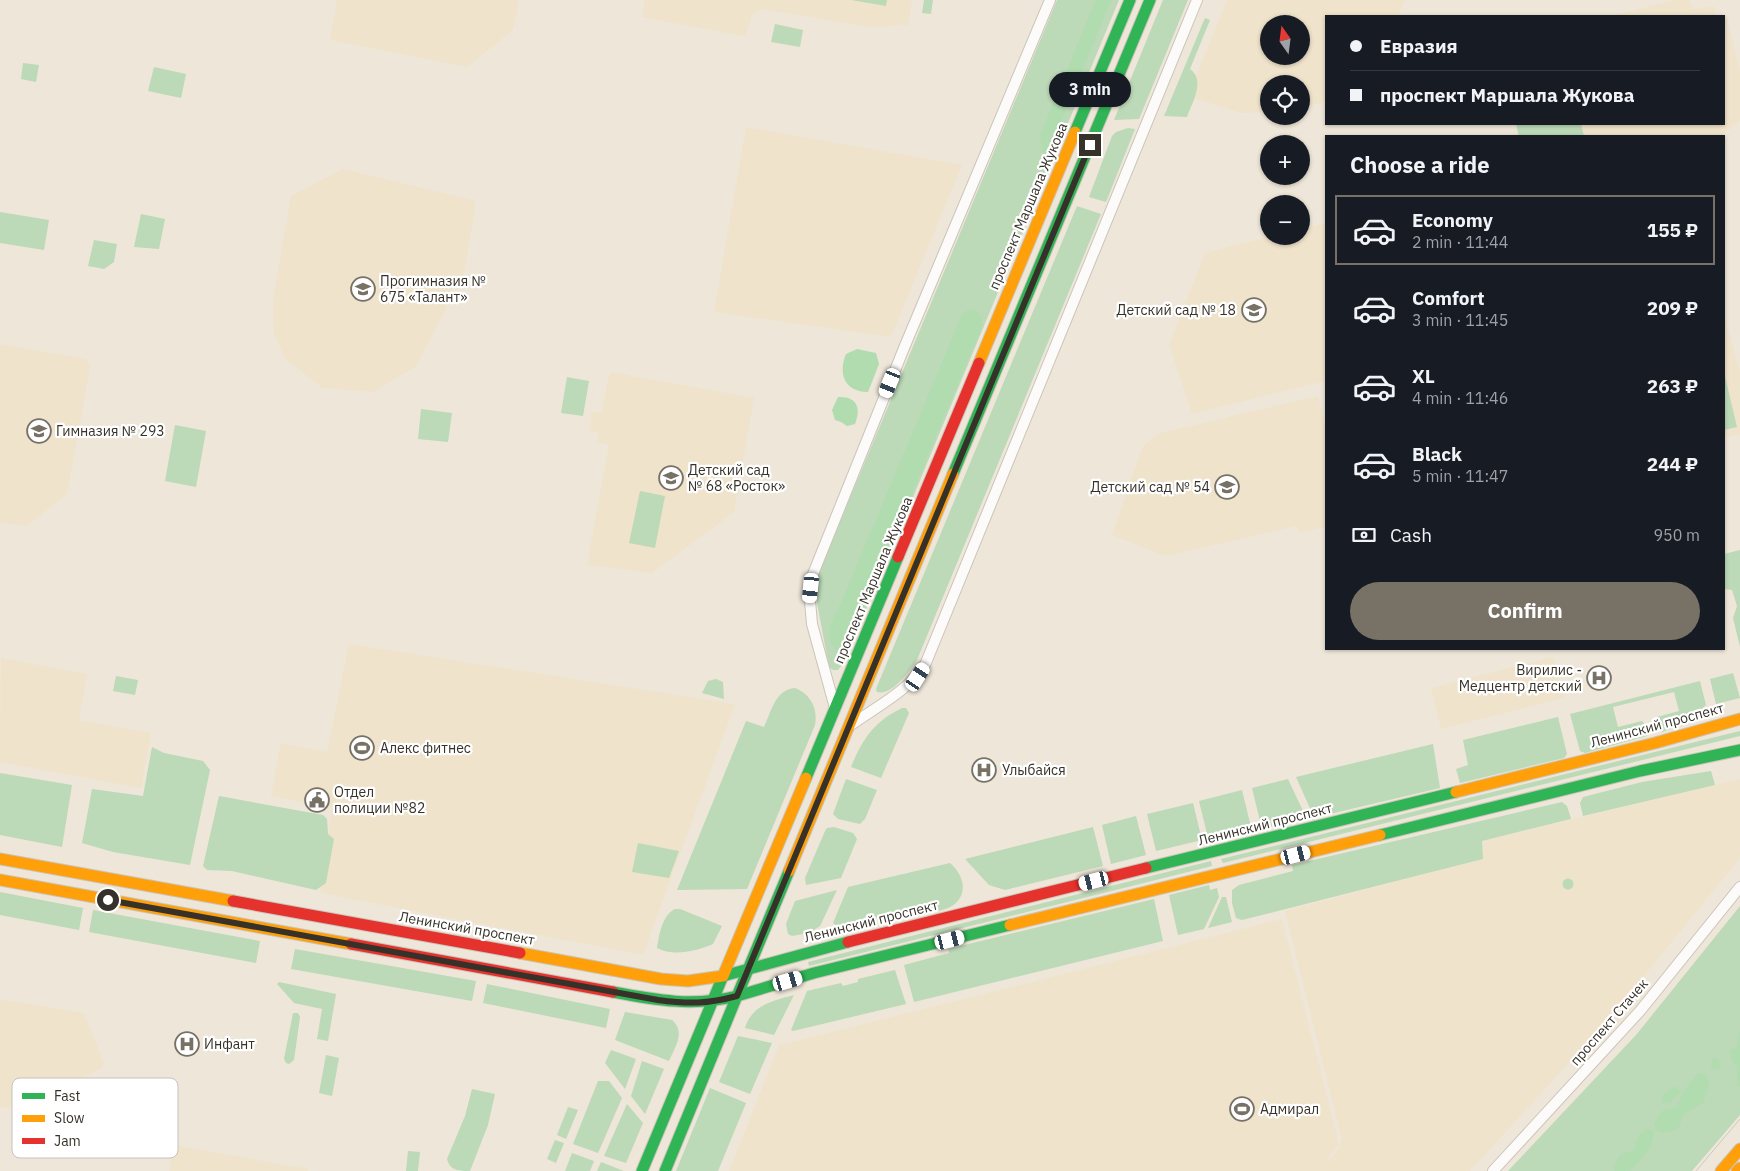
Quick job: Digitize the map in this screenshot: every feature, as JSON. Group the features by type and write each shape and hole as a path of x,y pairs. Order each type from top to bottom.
{"main road":[{"name":"проспект Маршала Жукова","path":"642,1171 1130,0"},
{"path":"665,1171 1150,0"},
{"name":"Ленинский проспект","path":"0,859 661,979 688,980 722,976 1646,745 1740,718"},
{"path":"0,880 658,1000 689,1004 711,1003 814,973 1640,771 1740,750"},
{"path":"1722,1171 1740,1149"},
{"path":"1737,1171 1740,1168"}],"street":[{"path":"835,708 812,624 810,601 813,574 906,342 1050,0"},
{"path":"851,725 918,677 925,665 1197,0"},
{"name":"проспект Стачек","path":"1493,1171 1640,1011 1740,887"}],"shaded area":[{"path":"337,0 519,0 513,30 467,67 330,40"},
{"path":"645,0 912,0 908,25 868,27 762,9 752,15 746,36 743,36 642,17"},
{"path":"1227,0 1405,0 1398,15 1325,15 1325,101 1320,104 1310,105 1310,75 1260,75 1260,112 1241,113 1188,96"},
{"path":"1676,0 1689,0 1693,9 1714,6 1716,15 1615,15"},
{"path":"1727,19 1740,70 1740,120 1722,135 1518,135 1515,125 1725,125 1725,20"},
{"path":"746,127 962,165 891,337 714,312"},
{"name":"Прогимназия № 675 «Талант»","path":"343,169 476,201 463,280 453,278 447,307 416,366 373,392 323,388 285,359 273,331 273,299 291,196"},
{"name":"Детский сад № 18","path":"1325,223 1325,381 1192,414 1169,345 1205,253 1260,239 1260,245 1310,245 1310,227"},
{"path":"1725,318 1740,373 1740,434 1725,438"},
{"name":"Гимназия № 293","path":"0,344 87,359 90,368 67,494 26,526 0,522"},
{"name":"Детский сад № 68 «Росток»","path":"610,372 754,398 734,512 652,573 587,565 609,445 597,442 599,433 589,430 592,412 601,413"},
{"name":"Детский сад № 54","path":"1318,396 1325,427 1325,527 1299,533 1297,526 1165,556 1112,535 1142,448 1157,434"},
{"path":"349,644 735,704 643,955 320,893 332,808 271,796 281,743 327,752"},
{"path":"1553,657 1564,698 1441,729 1431,688"},
{"path":"1,658 87,674 79,720 151,733 141,788 0,762"},
{"path":"1740,779 1740,858 1608,1020 1470,1171 729,1171 779,1045 1282,919 1339,1145 1327,1159 1328,1161 1339,1149 1342,1140 1285,911 1483,859 1482,841"},
{"path":"0,999 84,1013 104,1063 102,1068 83,1078 12,1078 12,1109 0,1107"},
{"path":"178,1146 308,1169 308,1171 169,1171 171,1158 178,1158"}],"green space":[{"path":"851,0 887,0 886,6"},
{"path":"924,0 933,0 931,14 922,13"},
{"path":"1057,0 1119,0 880,577 841,666 838,670 833,670 829,667 817,603 818,575"},
{"path":"1096,0 1111,0 1047,156 1043,153 1040,136"},
{"path":"1163,0 1188,0 1139,119 1114,120"},
{"path":"1205,18 1210,20 1190,69 1195,74 1197,85 1187,117 1164,116"},
{"path":"775,24 803,30 800,47 771,42"},
{"path":"23,63 39,65 36,82 21,79"},
{"path":"154,67 186,74 181,98 148,91"},
{"path":"1516,125 1581,125 1584,135 1519,135"},
{"path":"1128,128 1135,129 1106,202 1089,197 1112,136 1116,132"},
{"path":"1077,206 1101,214 917,660 895,687 883,692 877,692 876,689"},
{"path":"0,212 49,220 44,250 0,243"},
{"path":"141,214 165,219 159,249 134,247"},
{"path":"94,240 117,244 114,262 104,269 88,266"},
{"path":"975,310 982,318 980,331 845,652 839,653 830,641 829,635 834,615 841,603 963,313"},
{"path":"857,349 876,353 879,364 868,392 853,389 848,385 843,374 846,354"},
{"path":"1725,376 1737,427 1725,430"},
{"path":"567,377 589,381 583,416 561,413"},
{"path":"838,397 849,398 856,404 858,412 855,424 847,426 835,420 832,410"},
{"path":"421,409 452,413 448,442 418,439"},
{"path":"175,425 206,431 196,487 165,481"},
{"path":"640,491 665,496 655,548 629,543"},
{"path":"1740,550 1740,647 1733,618 1737,606 1732,590 1725,589 1725,554"},
{"path":"1733,673 1740,698 1716,704 1710,679"},
{"path":"116,676 138,680 135,695 113,691"},
{"path":"716,679 723,682 724,699 702,693 708,681"},
{"path":"1700,681 1706,705 1697,713 1699,719 1662,732 1656,726 1657,717 1679,711 1674,692 1613,707 1618,727 1642,721 1648,728 1647,736 1585,753 1580,751 1570,714"},
{"path":"795,688 805,694 812,703 816,719 815,725 747,889 677,890 746,721 764,727 775,702 783,693"},
{"path":"902,708 906,708 909,713 881,778 851,767 865,739 877,725"},
{"path":"1558,717 1567,754 1564,758 1460,783 1456,769 1468,765 1463,740"},
{"path":"1740,731 1740,736 1223,863 1221,859"},
{"path":"1433,744 1440,788 1317,817 1313,815 1296,777"},
{"path":"152,747 164,753 203,761 210,770 190,865 113,852 82,843 92,789 143,796"},
{"path":"1711,771 1715,785 1583,816 1580,803 1583,797 1642,782"},
{"path":"0,773 72,785 62,847 0,835"},
{"path":"846,779 877,790 865,819 860,824 838,819 833,814"},
{"path":"1288,779 1303,811 1302,818 1267,828 1261,825 1252,788"},
{"path":"1242,790 1251,827 1208,838 1199,801"},
{"path":"219,796 323,815 327,819 328,834 334,839 326,883 316,890 232,871 207,870 203,866"},
{"path":"1562,802 1567,806 1571,819 1482,841 1483,859 1242,920 1236,918 1232,903 1232,890 1239,885 1293,871 1292,865"},
{"path":"1193,803 1202,840 1156,851 1147,814"},
{"path":"1136,816 1146,855 1111,864 1102,825"},
{"path":"834,827 853,833 857,839 841,878 806,885 805,878 825,831 827,828"},
{"path":"1093,827 1103,866 1005,890 989,885 965,859"},
{"path":"638,843 679,851 669,878 632,872"},
{"path":"1211,861 1212,866 809,966 808,962"},
{"path":"950,863 961,878 963,890 958,901 949,908 921,914 920,908 838,927 833,923 848,887"},
{"path":"1566,879 1570,879 1573,884 1572,888 1566,889 1563,886 1563,882"},
{"path":"1209,885 1210,890 1217,888 1219,897 1204,929 1178,935 1169,895"},
{"path":"837,890 820,926 809,933 792,936 788,934 786,924 795,901"},
{"path":"0,892 83,908 79,930 0,915"},
{"path":"1222,897 1226,897 1232,922 1208,928"},
{"path":"1154,899 1163,941 914,1002 904,965 949,953 948,949"},
{"path":"1740,906 1740,1115 1692,1171 1508,1171 1636,1035"},
{"path":"675,909 680,909 722,926 713,944 692,951 678,953 657,948 664,921"},
{"path":"93,910 260,941 256,963 89,932"},
{"path":"295,949 476,981 472,1001 291,969"},
{"path":"895,970 906,1004 791,1030 807,991 841,983 843,986 858,982 858,979"},
{"path":"279,982 336,994 328,1041 317,1039 322,1009 294,1003 277,984"},
{"path":"487,984 610,1009 606,1028 483,1003"},
{"path":"794,995 774,1035 745,1028 748,1020 758,1009 771,1002"},
{"path":"625,1012 672,1020 676,1025 679,1035 669,1061 615,1040"},
{"path":"293,1013 298,1013 300,1017 294,1060 289,1064 284,1059"},
{"path":"1740,1031 1740,1086 1738,1086 1737,1067 1733,1062 1730,1051 1737,1046"},
{"path":"738,1036 772,1043 750,1094 719,1082"},
{"path":"611,1050 636,1059 625,1089 605,1063"},
{"path":"326,1055 339,1058 332,1096 319,1093"},
{"path":"1714,1057 1720,1061 1720,1068 1716,1070 1711,1069"},
{"path":"642,1061 664,1069 645,1114 631,1096"},
{"path":"1699,1073 1706,1074 1709,1083 1703,1103 1683,1114 1679,1127 1676,1129 1665,1133 1656,1130 1654,1124 1663,1110 1676,1108 1685,1090"},
{"path":"598,1081 609,1081 622,1098 598,1153 573,1144"},
{"path":"1675,1086 1682,1093 1673,1098 1671,1102 1662,1103 1662,1096"},
{"path":"710,1088 746,1103 718,1171 676,1171"},
{"path":"472,1089 495,1094 488,1125 470,1171 459,1170 450,1166 447,1159 465,1116"},
{"path":"627,1104 643,1123 626,1163 604,1156"},
{"path":"568,1107 578,1110 566,1139 557,1135"},
{"path":"1647,1129 1653,1130 1653,1136 1650,1147 1643,1157 1630,1171 1615,1171 1613,1167 1621,1154 1633,1151 1639,1136"},
{"path":"555,1140 564,1143 556,1163 547,1159"},
{"path":"408,1151 420,1152 418,1171 406,1171"},
{"path":"572,1153 594,1161 590,1171 565,1171"},
{"path":"601,1162 624,1171 597,1171"}],"tram line":[{"path":"1696,1171 1740,1119"}],"traffic: fast":[{"path":"1075,132 1130,0"},
{"path":"953,474 1150,0"},
{"path":"806,778 898,557"},
{"path":"1380,835 1640,771 1740,750"},
{"path":"1146,868 1456,792"},
{"path":"613,992 659,1000 690,1002 737,996 789,871"},
{"path":"665,1171 737,996 814,973 1010,925"},
{"path":"642,1171 723,976 848,942"}],"traffic: slow":[{"path":"979,363 1075,132"},
{"path":"789,871 953,474"},
{"path":"1456,792 1655,743 1740,719"},
{"path":"520,953 661,979 688,981 723,976 806,778"},
{"path":"1010,925 1380,835"},
{"path":"0,859 233,901"},
{"path":"0,880 351,944"},
{"path":"1721,1171 1740,1149"},
{"path":"1737,1171 1740,1168"}],"traffic: jam":[{"path":"898,557 979,363"},
{"path":"848,942 1146,868"},
{"path":"233,901 520,953"},
{"path":"351,944 613,992"}],"place":[{"name":"Прогимназия № 675 «Талант»","path":"363,289"},
{"name":"Детский сад № 18","path":"1254,310"},
{"name":"Гимназия № 293","path":"39,431"},
{"name":"Детский сад № 68 «Росток»","path":"671,478"},
{"name":"Детский сад № 54","path":"1227,487"},
{"name":"Вирилис - Медцентр детский","path":"1599,678"},
{"name":"Алекс фитнес","path":"362,748"},
{"name":"Улыбайся","path":"984,770"},
{"name":"Отдел полиции №82","path":"317,800"},
{"name":"Инфант","path":"187,1044"},
{"name":"Адмирал","path":"1242,1109"}],"route":[{"path":"108,900 658,1000 689,1004 711,1003 737,996 866,689 1090,145"}]}
